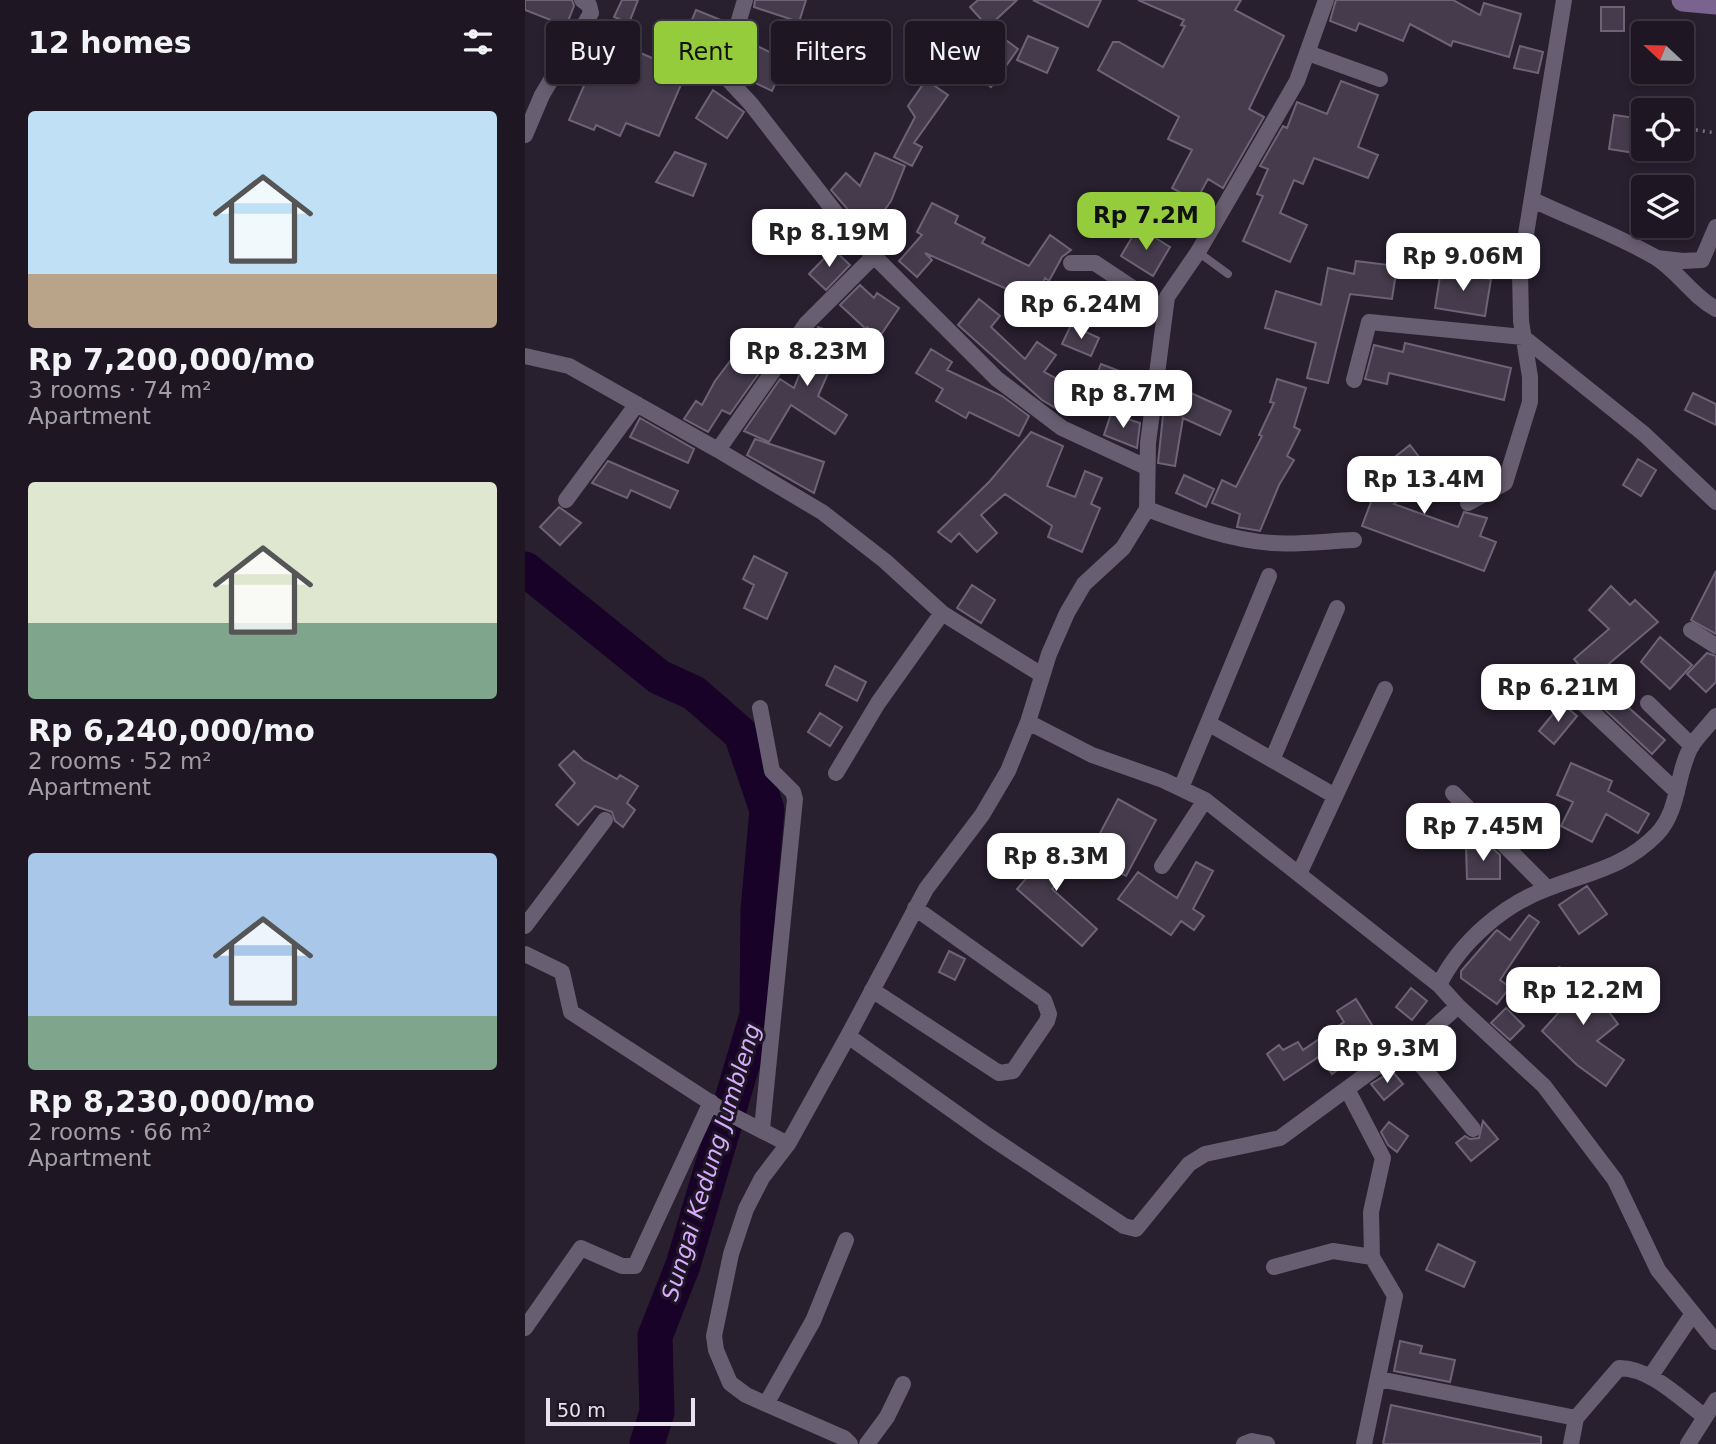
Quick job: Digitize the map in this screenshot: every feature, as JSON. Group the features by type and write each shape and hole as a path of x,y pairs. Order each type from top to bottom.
{"street":[{"path":"525,135 542,95 591,13 590,5 582,0"},
{"path":"739,21 745,0"},
{"path":"850,1444 844,1438 746,1395 730,1382 716,1350 714,1336 731,1254 746,1209 762,1178 787,1144 848,1036 915,908 997,791 1028,722 1055,636 1079,592 1123,548 1147,509 1149,489 1146,467 1164,309 1171,288 1198,252 1297,81 1327,0"},
{"path":"1468,503 1501,488 1512,467 1531,391 1523,337 1520,271 1564,0"},
{"path":"1683,0 1716,3"},
{"path":"1308,53 1380,79"},
{"path":"732,84 751,104 852,234 996,379 1062,428 1146,467"},
{"path":"1533,200 1655,257 1677,273 1700,300 1716,309"},
{"path":"1655,257 1683,261 1702,260 1716,227"},
{"path":"718,450 806,324 874,256"},
{"path":"1071,262 1095,263 1164,309"},
{"path":"1354,380 1369,322 1523,337 1644,434 1716,502"},
{"path":"525,356 569,366 822,512 885,561 942,613 1042,675"},
{"path":"565,500 637,404"},
{"path":"1147,509 1190,526 1248,540 1273,543 1354,540"},
{"path":"1181,788 1269,576"},
{"path":"1272,760 1337,608"},
{"path":"836,773 878,703 942,613"},
{"path":"1691,629 1716,646"},
{"path":"1558,677 1677,792"},
{"path":"1300,872 1385,690"},
{"path":"1648,703 1692,746"},
{"path":"757,1127 795,799 793,792 772,771 760,708"},
{"path":"1439,985 1452,962 1484,928 1547,888 1592,875 1639,850 1659,832 1677,792 1692,746 1716,716"},
{"path":"1028,722 1092,755 1181,788 1205,800 1300,872 1439,985 1544,1086 1615,1180 1658,1270 1716,1342"},
{"path":"1208,723 1335,796"},
{"path":"1453,793 1547,888"},
{"path":"1162,866 1205,800"},
{"path":"525,926 605,820"},
{"path":"872,990 999,1073 1013,1072 1047,1021 1049,1014 1044,1000 915,908"},
{"path":"525,954 562,972 571,1012 717,1106 787,1144"},
{"path":"848,1036 998,1143 1133,1229 1149,1215 1189,1164 1205,1154 1280,1138 1378,1066 1409,1050 1458,1006"},
{"path":"1409,1050 1473,1129"},
{"path":"1347,1089 1383,1158 1371,1212 1372,1257 1395,1296 1364,1444"},
{"path":"525,1328 581,1248 622,1266 635,1266 717,1106"},
{"path":"765,1404 813,1321 846,1240"},
{"path":"1274,1267 1333,1251 1372,1257"},
{"path":"1650,1377 1692,1315"},
{"path":"1571,1444 1576,1418 1619,1368 1630,1368 1650,1377 1705,1417"},
{"path":"1379,1379 1576,1418"},
{"path":"867,1444 887,1417 903,1384"},
{"path":"1688,1444 1716,1400"},
{"path":"1244,1444 1252,1441 1267,1444"}],"lane":[{"path":"1198,252 1229,274"}],"path":[{"path":"1694,130 1716,133"}],"building":[{"path":"525,0 572,0 574,6 568,21 553,21 525,10"},
{"path":"622,0 638,0 630,21 614,17"},
{"path":"755,0 806,0 799,21 754,7"},
{"path":"978,0 1017,0 994,21 983,21 970,7"},
{"path":"1033,0 1101,0 1088,27"},
{"path":"1138,0 1241,0 1235,10 1284,36 1249,109 1264,117 1223,188 1208,179 1196,201 1172,188 1192,150 1168,139 1179,117 1098,70 1113,42 1119,42 1163,67 1185,26 1181,25 1184,20"},
{"path":"1336,0 1453,0 1480,15 1484,3 1521,14 1509,57 1453,41 1451,46 1410,24 1403,41 1359,23 1356,31 1330,21"},
{"path":"1601,7 1624,7 1624,31 1601,31"},
{"path":"696,10 721,20 721,21 691,21"},
{"path":"1028,36 1058,48 1047,73 1017,60"},
{"path":"1005,39 1018,49 1005,67"},
{"path":"757,46 771,53 771,84 775,84 772,91 757,84"},
{"path":"1520,46 1543,52 1538,73 1514,68"},
{"path":"640,53 654,59 654,84 681,84 659,136 626,123 620,136 596,125 594,130 569,120 585,84 640,84"},
{"path":"1341,81 1378,95 1358,147 1378,155 1368,178 1314,158 1303,184 1294,180 1280,213 1307,225 1290,262 1243,241 1263,196 1257,194 1268,169 1260,166 1283,126 1287,128 1297,102 1327,114"},
{"path":"923,84 932,84 948,95 914,143 922,147 912,166 894,157 915,117 908,106"},
{"path":"713,90 744,112 727,138 696,118"},
{"path":"1614,115 1631,117 1631,152 1609,149"},
{"path":"675,152 706,164 693,196 656,182"},
{"path":"875,153 905,166 891,201 868,233 831,190 846,173 860,186"},
{"path":"932,203 958,216 955,223 985,238 982,243 1029,266 1050,235 1071,250 1062,257 1049,281 1045,278 1034,301 925,253 932,260 917,277 899,261 922,235 917,232"},
{"path":"1138,227 1170,247 1153,276 1121,256"},
{"path":"833,249 850,265 826,290 809,274"},
{"path":"1356,261 1397,266 1392,299 1350,294 1328,383 1307,378 1316,343 1265,328 1276,291 1321,305 1328,268 1354,274"},
{"path":"1441,270 1491,279 1485,316 1435,308"},
{"path":"860,285 874,298 877,293 899,308 880,336 867,327 866,329 840,305"},
{"path":"979,299 1000,316 991,327 1025,359 1037,342 1056,355 1044,372 1076,389 1064,413 1042,400 958,325"},
{"path":"1071,325 1099,338 1091,356 1062,344"},
{"path":"818,327 861,343 855,362 836,355 818,396 847,415 835,434 791,405 769,442 744,431 780,379 794,388"},
{"path":"738,333 757,346 759,361 756,365 762,369 730,414 722,410 708,432 684,419 696,401 702,405 715,381 740,348"},
{"path":"1405,343 1511,368 1504,400 1389,373 1387,384 1365,379 1374,345 1403,352"},
{"path":"931,349 952,362 947,370 1002,396 1029,416 1019,436 969,412 966,418 936,401 943,389 916,373"},
{"path":"1101,364 1135,377 1126,400 1092,387"},
{"path":"1277,379 1306,388 1294,427 1300,430 1287,456 1294,460 1279,485 1260,531 1237,527 1240,514 1212,503 1222,480 1236,487 1262,436 1259,435 1274,403 1270,402"},
{"path":"1166,387 1182,389 1231,411 1220,435 1183,418 1175,466 1158,463"},
{"path":"1693,393 1716,404 1716,425 1685,410"},
{"path":"1111,414 1140,423 1137,448 1104,435"},
{"path":"640,418 694,449 688,463 630,437"},
{"path":"1031,432 1063,446 1047,486 1075,497 1085,471 1102,478 1091,504 1100,508 1082,552 1048,537 1052,526 1005,494 981,515 997,533 977,552 959,533 951,542 938,532 990,481"},
{"path":"755,439 824,462 814,493 747,455"},
{"path":"1410,445 1432,474 1394,504 1458,527 1464,512 1487,518 1480,536 1496,542 1484,571 1362,526 1380,478 1376,472"},
{"path":"1638,459 1656,470 1641,496 1623,485"},
{"path":"608,461 678,491 670,508 631,490 627,498 592,483"},
{"path":"1184,475 1214,489 1206,507 1176,493"},
{"path":"559,507 581,523 560,545 540,527"},
{"path":"754,556 787,573 767,619 744,608 754,585 743,579"},
{"path":"1716,571 1716,634 1691,620"},
{"path":"972,585 995,600 981,623 957,608"},
{"path":"1611,586 1630,605 1635,600 1658,622 1591,679 1574,659 1609,629 1589,610"},
{"path":"1660,637 1692,665 1670,689 1641,662"},
{"path":"1707,653 1716,656 1716,682 1706,692 1687,674"},
{"path":"835,666 866,682 857,701 826,685"},
{"path":"1617,692 1631,703 1628,707 1665,740 1652,754 1603,708"},
{"path":"1562,703 1577,716 1554,744 1539,731"},
{"path":"820,713 842,727 830,746 808,732"},
{"path":"574,751 583,760 617,779 620,775 638,786 627,803 635,810 623,827 615,821 612,812 595,806 578,825 556,805 575,783 559,765"},
{"path":"1571,763 1612,781 1608,791 1649,814 1638,833 1606,814 1592,842 1561,826 1573,802 1557,795"},
{"path":"1118,799 1156,820 1126,876 1088,856"},
{"path":"1058,841 1078,857 1052,889 1097,929 1082,946 1017,889"},
{"path":"1466,847 1491,847 1500,855 1500,879 1467,879"},
{"path":"1196,862 1213,871 1193,909 1204,916 1194,930 1181,921 1171,935 1118,899 1138,872 1177,898"},
{"path":"1587,886 1607,914 1579,934 1559,905"},
{"path":"1529,915 1539,922 1500,980 1510,987 1497,1004 1461,978 1461,971 1497,930 1510,940"},
{"path":"949,951 965,959 955,980 939,972"},
{"path":"1559,967 1593,983 1591,988 1618,1024 1597,1041 1624,1060 1606,1086 1577,1065 1542,1031 1571,999 1549,989"},
{"path":"1411,988 1427,1001 1412,1020 1396,1007"},
{"path":"1356,999 1372,1025 1334,1050 1344,1065 1332,1074 1320,1056 1284,1080 1267,1054 1279,1045 1283,1050 1298,1042 1303,1050 1344,1022 1337,1011"},
{"path":"1506,1008 1524,1026 1510,1040 1491,1023"},
{"path":"1392,1071 1403,1084 1384,1100 1371,1084"},
{"path":"1483,1121 1498,1139 1471,1161 1456,1143 1465,1136 1470,1139 1479,1138"},
{"path":"1389,1122 1408,1136 1397,1152 1388,1145 1381,1132"},
{"path":"1438,1244 1475,1262 1464,1287 1426,1270"},
{"path":"1400,1341 1422,1346 1420,1353 1455,1360 1450,1382 1394,1371"},
{"path":"1391,1405 1541,1437 1541,1444 1383,1444"}],"waterway":[{"name":"Sungai Kedung Jumbleng","path":"525,569 659,677 694,693 741,734 767,810 758,910 757,1015 683,1265 655,1336 657,1412 647,1444"}]}
